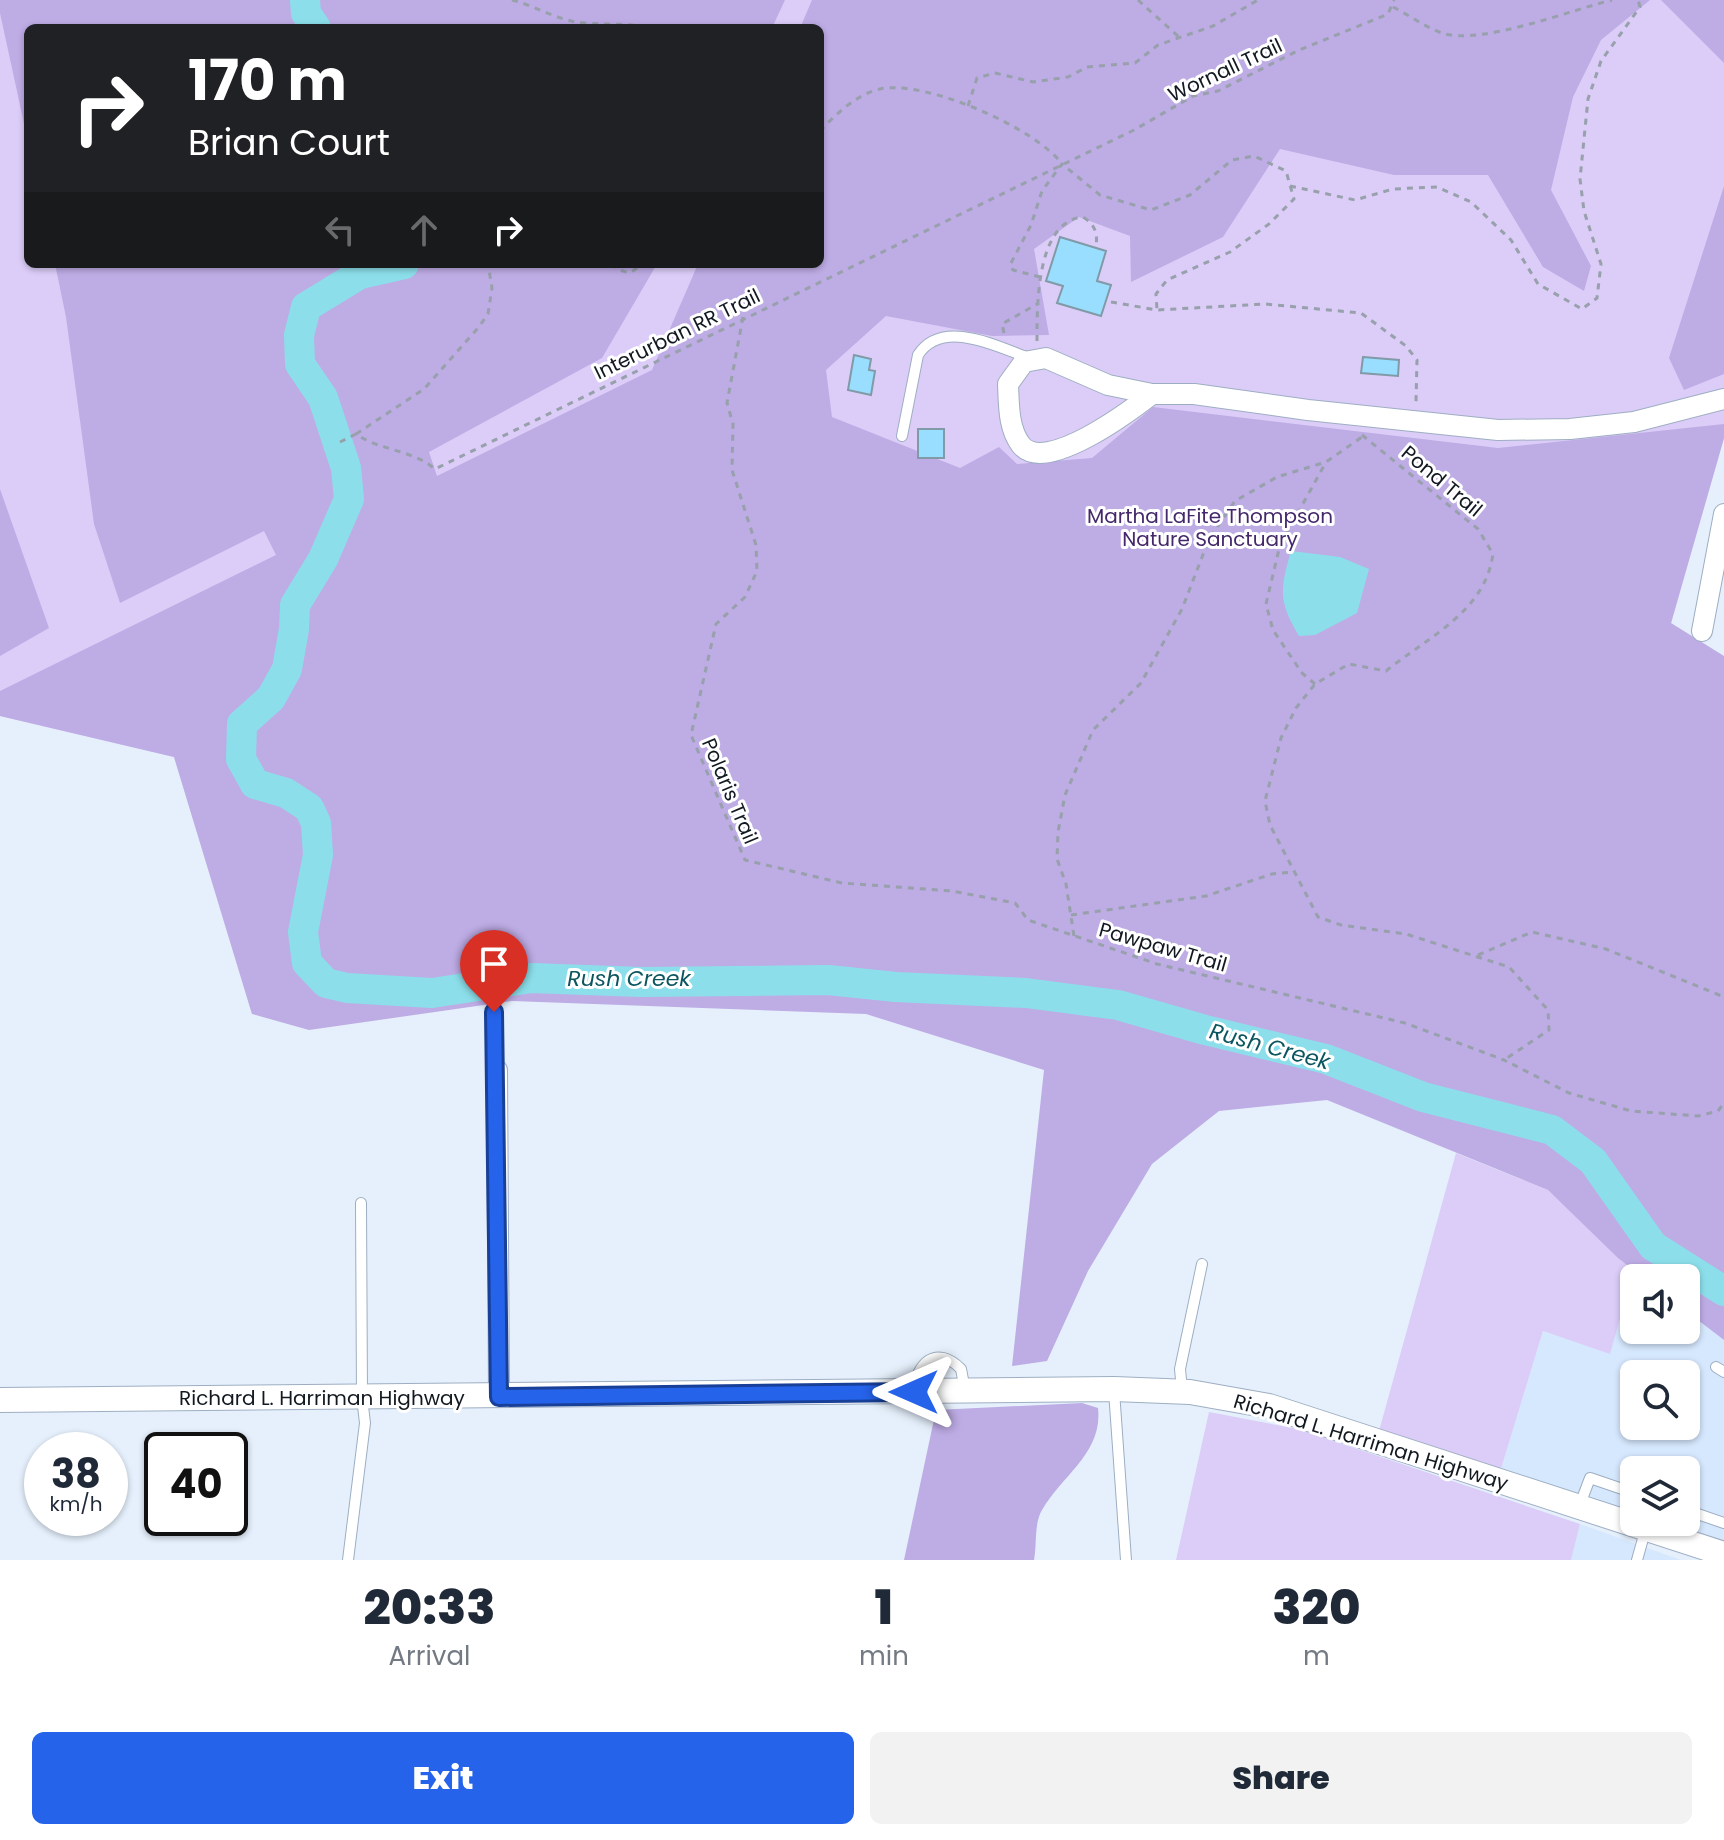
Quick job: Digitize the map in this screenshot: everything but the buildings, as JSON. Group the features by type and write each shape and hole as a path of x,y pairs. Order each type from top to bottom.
{"street":[{"path":"1152,394 1080,440 1054,452 1037,455 1022,447 1012,429 1008,384 1024,362 1046,358 1108,385 1152,394 1194,394 1498,430 1570,429 1634,422 1724,399"},
{"path":"1702,631 1724,514"},
{"path":"497,1070 499,1397"},
{"name":"Richard L. Harriman Highway","path":"0,1400 1114,1389 1182,1392 1269,1406 1620,1520"},
{"name":"Richard L. Harriman Highway","path":"1670,1536 1724,1554"}],"lane":[{"path":"902,436 918,355 925,345 938,337 963,337 1036,360"},
{"path":"491,951 497,1070"},
{"path":"348,1560 365,1423 362,1398 361,1203"},
{"path":"1182,1392 1180,1369 1202,1264"},
{"path":"914,1392 915,1374 921,1365 931,1359 944,1358 961,1369 966,1392"},
{"path":"1114,1389 1126,1560"},
{"path":"1579,1507 1590,1478 1620,1488"},
{"path":"1700,1515 1724,1523"},
{"path":"1637,1560 1644,1536"}],"path":[{"path":"512,0 547,14 583,23 636,24"},
{"path":"1138,0 1181,39"},
{"path":"968,106 977,78 985,74 995,73 1033,82 1068,77 1087,67 1135,63 1158,45 1213,26 1258,0"},
{"path":"1394,0 1393,7 1445,34 1460,36 1530,23 1612,0"},
{"path":"1290,186 1355,200 1393,189 1437,187 1471,202 1511,240 1538,284 1582,309 1597,298 1601,264 1584,211 1580,179 1588,99 1601,61 1640,7 1638,0"},
{"name":"Wornall Trail","path":"1064,165 1193,96 1218,91 1299,50 1388,14 1393,7"},
{"path":"824,128 864,95 889,87 912,89 968,106 1030,136 1056,154 1064,165 1100,195 1151,210 1190,195 1232,160 1254,156 1286,171 1294,199 1269,224 1230,252 1167,280 1156,294 1157,310"},
{"path":"1040,277 1013,270 1010,265 1031,225 1042,191 1064,165"},
{"name":"Interurban RR Trail","path":"356,434 367,442 405,452 435,469 743,317 1064,165"},
{"path":"1036,360 1040,277 1055,232 1070,219 1083,217 1092,223 1098,237 1096,246"},
{"path":"340,442 424,389 478,328 488,314 492,288 489,268"},
{"path":"616,268 630,273 637,268"},
{"path":"1005,334 1002,324 1039,302"},
{"path":"1111,302 1157,310 1265,304 1361,313 1406,346 1417,360 1419,374 1414,422"},
{"name":"Polaris Trail","path":"743,317 727,403 733,424 732,470 756,545 757,571 745,597 716,624 691,735 745,860 842,883 952,891 1015,903 1028,920 1074,936"},
{"path":"1071,915 1066,884 1057,859 1058,832 1065,795 1093,730 1141,683 1182,609 1209,539 1235,501 1277,477 1326,462 1362,437 1360,415"},
{"name":"Pond Trail","path":"1293,872 1270,825 1265,801 1281,738 1296,708 1315,684 1349,664 1386,671 1453,623 1482,589 1490,574 1493,554 1478,529 1362,437"},
{"path":"1315,684 1302,673 1273,630 1266,604 1280,545 1326,462"},
{"path":"1293,872 1318,917 1341,925 1406,934 1509,967 1548,1010 1549,1030 1504,1060"},
{"name":"Pawpaw Trail","path":"1293,872 1272,874 1206,896 1071,915 1074,936 1157,964 1405,1023 1504,1060 1569,1093 1631,1111 1698,1116 1718,1111 1724,1103"},
{"path":"1478,955 1532,932 1545,934 1606,949 1724,997"}],"shaded area":[{"path":"1620,1318 1620,1344 1700,1344 1700,1322 1724,1340 1724,1544 1699,1536 1700,1456 1620,1456 1620,1511 1500,1472 1543,1331 1610,1353"},
{"path":"1580,1524 1681,1560 1571,1560"}],"green space":[{"name":"Martha LaFite Thompson Nature Sanctuary","path":"0,0 1724,0 1724,438 1664,648 1623,1154 645,937 252,1014 174,757 0,716"},
{"path":"0,0 785,0 774,24 24,24 24,124 0,13"},
{"name":"Martha LaFite Thompson Nature Sanctuary","path":"812,0 1650,0 1601,40 1573,97 1551,190 1591,266 1584,291 1543,267 1488,175 1394,175 1280,149 1223,237 1131,282 1130,236 1079,217 1034,249 1049,335 992,336 886,316 826,370 832,417 960,468 999,447 1017,464 1092,458 1153,407 1498,448 1724,424 1724,438 1671,623 1724,656 1724,1340 1700,1322 1700,1264 1626,1264 1548,1190 1327,1100 1219,1111 1152,1164 1088,1271 1047,1361 1012,1366 1044,1070 866,1014 512,1001 309,1030 252,1014 174,757 0,716 0,691 276,555 264,531 120,603 94,524 66,317 56,268 655,268 602,358 429,452 437,476 652,370 696,268 824,268 824,24 802,24"},
{"path":"1661,0 1724,0 1724,63"},
{"path":"1724,186 1724,374 1684,390 1669,358"},
{"path":"0,489 49,628 0,656"},
{"path":"1456,1153 1548,1190 1628,1264 1620,1264 1620,1319 1610,1354 1543,1331 1500,1472 1379,1431"},
{"path":"1082,1403 1098,1408 1094,1438 1088,1451 1039,1515 1034,1560 904,1560 936,1410"},
{"path":"1209,1412 1298,1429 1580,1524 1571,1560 1176,1560"}],"water":[{"path":"1291,551 1340,557 1369,569 1357,613 1315,635 1299,636 1287,613 1283,595"}],"waterway":[{"name":"Rush Creek","path":"305,0 306,13 313,24"},
{"name":"Rush Creek","path":"386,268 360,274 306,307 299,335 300,364 323,398 346,468 349,499 323,559 295,605 287,669 271,698 242,724 241,759 255,784 286,793 309,808 316,823 318,855 303,932 307,963 326,983 347,988 432,993 531,978 641,982 828,980 896,987 1026,993 1118,1005 1326,1059 1423,1097 1552,1130 1593,1161 1653,1246 1724,1291"}],"route":[{"path":"494,1012 499,1397 914,1392"}]}
